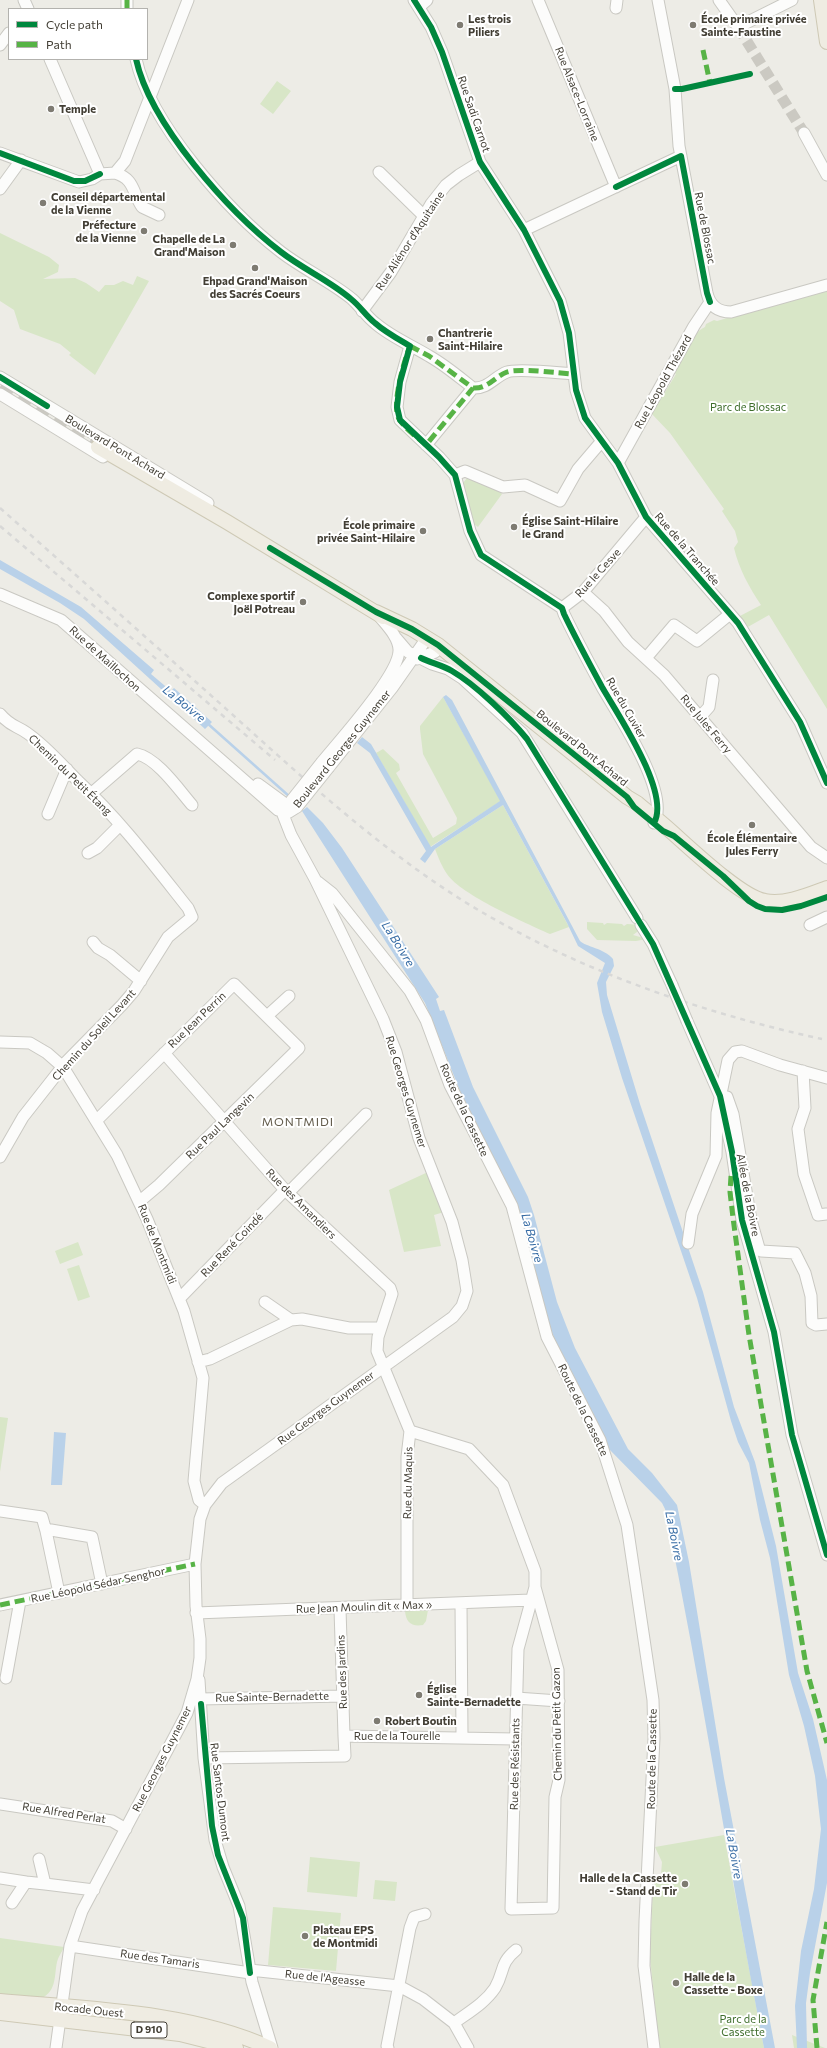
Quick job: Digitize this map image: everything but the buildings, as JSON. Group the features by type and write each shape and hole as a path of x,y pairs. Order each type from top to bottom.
{"main road":[{"path":"821,0 827,42"},
{"name":"Boulevard Pont Achard","path":"98,447 227,522 376,612 434,661 467,667"},
{"name":"Boulevard Pont Achard","path":"419,648 467,667 627,797 634,807 655,821 663,831 674,836 722,876 749,901 764,909 782,910 801,906 827,897"},
{"name":"Boulevard Pont Achard","path":"722,876 746,892 764,901 783,901 827,888"},
{"name":"Rocade Ouest","path":"0,2001 180,2034 236,2048"},
{"name":"Rocade Ouest","path":"0,2013 60,2013 196,2024 236,2035 270,2048"}],"street":[{"path":"120,175 188,0"},
{"name":"Rue Alsace-Lorraine","path":"538,0 616,187"},
{"name":"Rue de Blossac","path":"658,0 675,89 681,156 705,286 710,302"},
{"path":"719,0 738,27 792,0"},
{"name":"Rue Sadi Carnot","path":"420,2 442,52 480,162 524,230"},
{"path":"0,45 8,34"},
{"path":"50,60 100,174"},
{"path":"136,60 143,83 155,110 183,150 220,195 252,228 282,252 352,299 375,323 410,346 429,356 473,388 486,386 502,374 513,371 573,374"},
{"path":"804,132 827,175"},
{"path":"0,153 74,181 85,181 100,174 120,175 136,190 142,207 159,215"},
{"path":"524,230 681,156"},
{"path":"0,189 21,160"},
{"name":"Rue Aliénor d'Aquitaine","path":"362,311 391,272 424,216 446,185 459,174 480,162"},
{"path":"379,172 424,216"},
{"name":"Rue de la Tranchée","path":"524,230 560,301 569,333 576,390 585,418 601,442 618,463 646,517 738,622 800,722 827,783"},
{"path":"710,302 719,310 730,312 827,285"},
{"name":"Rue Léopold Thézard","path":"618,463 694,326 710,302"},
{"path":"410,346 400,382 397,412 400,420 455,475 470,531 481,555 562,608"},
{"name":"Boulevard Pont Achard","path":"0,377 212,505 227,522"},
{"path":"426,445 473,388"},
{"name":"Boulevard Pont Achard","path":"0,394 112,463 207,517 227,522"},
{"path":"455,475 465,472 503,487 525,485 560,501 578,468 601,442"},
{"name":"Rue le Cesve","path":"562,608 583,592 646,517"},
{"name":"Rue Jules Ferry","path":"583,592 604,611 628,642 664,675 811,847 827,858"},
{"name":"Rue de Maillochon","path":"0,594 61,620 198,742 288,806"},
{"name":"Rue du Cuvier","path":"562,608 595,673 643,758 658,806 655,821"},
{"name":"Boulevard Georges Guynemer","path":"325,764 385,682 399,657 399,648 396,638 376,612"},
{"path":"646,658 674,625 697,641 730,614"},
{"name":"Boulevard Pont Achard","path":"396,638 402,646 419,648"},
{"name":"Boulevard Georges Guynemer","path":"385,682 419,648"},
{"name":"Boulevard Georges Guynemer","path":"288,806 325,764 419,648"},
{"path":"434,661 462,678 522,733 653,944 672,985 720,1096 732,1152 742,1220 774,1332 792,1435 827,1556"},
{"path":"700,717 709,707 713,680"},
{"name":"Chemin du Petit Étang","path":"0,714 12,726 26,732 92,793 188,908 192,917"},
{"path":"92,793 137,754 144,755 156,764 192,805"},
{"path":"48,814 66,769"},
{"name":"Rue Georges Guynemer","path":"56,2048 70,1946 82,1911 187,1713 199,1670 200,1639 196,1613 195,1564 200,1519 205,1505 222,1483 453,1317 466,1299 467,1284 452,1222 419,1138 396,1052 383,1019 315,879 291,835 288,806"},
{"name":"Chemin du Petit Étang","path":"88,853 97,848 120,825"},
{"name":"Route de la Cassette","path":"315,879 332,893 410,991 426,1020 450,1085 512,1206 547,1336 600,1440 627,1524 653,1700 654,1738 644,1966 654,2048"},
{"name":"Chemin du Soleil Levant","path":"0,1157 23,1117 63,1067 122,1005 141,981 168,937 192,917"},
{"path":"810,926 827,917"},
{"path":"93,942 98,948 110,954 141,981"},
{"name":"Rue Jean Perrin","path":"96,1121 234,984 298,1048"},
{"path":"267,1016 289,996"},
{"name":"Rue de Montmidi","path":"0,1042 30,1043 47,1053 63,1067 117,1155 140,1201 179,1299 203,1378 194,1481 199,1500 205,1505"},
{"name":"Rue Paul Langevin","path":"140,1201 225,1121 298,1048"},
{"path":"688,1243 692,1214 716,1156 717,1113 720,1096 726,1066 735,1052 742,1051 780,1065 827,1078"},
{"name":"Rue des Amandiers","path":"164,1053 286,1192 390,1288 392,1294 381,1328 377,1351 383,1366"},
{"path":"803,1071 805,1108 798,1129 804,1174 818,1215 826,1214"},
{"name":"Allée de la Boivre","path":"720,1096 727,1097 733,1114 751,1220 759,1248 761,1251 770,1253 794,1253 805,1273 811,1296 812,1323 816,1325 827,1324"},
{"name":"Rue René Coindé","path":"179,1299 366,1114"},
{"path":"265,1302 291,1320"},
{"path":"198,1362 210,1359 291,1320 302,1319 349,1328 381,1328"},
{"name":"Rue du Maquis","path":"383,1366 410,1431 407,1457 407,1605"},
{"name":"Rue des Résistants","path":"410,1431 469,1449 504,1485 535,1571 535,1587 518,1649 511,1909 550,1908"},
{"path":"0,1511 42,1518 58,1593"},
{"path":"46,1532 65,1531 92,1537 102,1584"},
{"name":"Rue Léopold Sédar Senghor","path":"0,1605 195,1564"},
{"name":"Chemin du Petit Gazon","path":"535,1587 558,1670 559,1780 555,1797 553,1908 550,1908"},
{"name":"Rue Jean Moulin dit « Max »","path":"196,1613 340,1609 531,1600"},
{"path":"6,1678 20,1601"},
{"path":"461,1603 462,1736"},
{"name":"Rue des Jardins","path":"340,1609 344,1736"},
{"path":"187,1713 191,1707 201,1701 199,1670"},
{"name":"Rue Sainte-Bernadette","path":"201,1701 343,1696"},
{"path":"516,1698 558,1701"},
{"name":"Rue Santos Dumont","path":"201,1701 204,1758 215,1840 243,1918 250,1972 270,2048"},
{"name":"Rue de la Tourelle","path":"204,1758 345,1756 344,1736 462,1736 515,1739"},
{"name":"Rue Alfred Perlat","path":"0,1804 112,1821 126,1829"},
{"path":"39,1859 45,1884"},
{"path":"0,1878 94,1890"},
{"path":"12,1903 26,1882"},
{"path":"388,2048 387,2046 410,1928 414,1917 425,1914"},
{"name":"Rue des Tamaris","path":"70,1946 250,1972"},
{"path":"454,2023 486,2000 495,1987 505,1959 516,1950"},
{"name":"Rue de l'Ageasse","path":"250,1972 399,1986 423,1999 454,2023 468,2048"}],"green space":[{"path":"277,81 291,91 273,114 260,104"},
{"path":"0,233 49,257 59,265 58,272 43,279 75,278 86,283 99,292 105,285 114,285 123,281 133,285 137,276 149,281 95,375 69,355 71,353 60,344 20,329 14,310 0,301"},
{"name":"Parc de Blossac","path":"827,289 827,709 769,615 746,628 738,617 761,605 749,585 739,563 734,548 738,542 735,531 722,511 724,509 670,433 650,412 662,397 676,374 673,372 687,347 695,335 705,327 706,324 714,320 717,321"},
{"path":"468,477 497,490 502,494 478,527 474,524 461,485"},
{"path":"443,697 501,801 430,847 376,753 383,749 399,764 400,770 396,773 433,838 456,824 457,818 423,754 420,729 420,726"},
{"path":"503,805 569,927 550,934 526,923 495,908 466,891 454,882 443,868 435,849"},
{"path":"587,922 603,923 604,925 607,923 622,924 624,926 627,924 641,925 641,929 633,935 647,939 636,941 597,940 587,929"},
{"path":"428,1172 444,1212 434,1215 441,1246 404,1252 389,1190"},
{"path":"78,1242 83,1255 60,1264 55,1251"},
{"path":"79,1265 90,1297 78,1301 67,1269"},
{"path":"0,1417 8,1418 0,1472"},
{"path":"428,1610 426,1621 423,1625 415,1625 410,1623 405,1611"},
{"name":"Parc de la Cassette","path":"724,1835 764,2048 659,2048 650,1958 653,1884 661,1874 662,1862 655,1847"},
{"path":"310,1857 360,1862 357,1897 307,1892"},
{"path":"375,1880 397,1882 395,1901 373,1899"},
{"name":"Plateau EPS de Montmidi","path":"273,1907 341,1913 336,1971 268,1965"},
{"path":"0,1938 64,1947 58,1960 53,1987 47,1995 42,1998 0,1995"},
{"path":"792,2035 825,2048 794,2048"}],"water":[{"name":"La Boivre","path":"0,560 81,607 154,670 151,674 171,691 174,688 212,722 205,729 84,619 60,603 0,569"},
{"path":"446,695 452,700 580,941 586,945 605,952 613,959 614,966 606,982 607,995 640,1104 703,1292 734,1407 755,1462 776,1546 798,1673 813,1719 827,1780 827,1883 810,1973 806,2003 807,2048 797,2048 795,2006 801,1951 814,1889 821,1829 815,1776 804,1726 789,1675 770,1558 760,1520 749,1463 738,1442 731,1421 697,1298 622,1078 602,1012 597,983 605,963 578,946 503,805 435,849 425,863 420,859 426,851 370,753 357,743 362,737 371,744 431,847 500,801 443,697"},
{"name":"La Boivre","path":"307,807 323,823 342,848 439,997 436,999 440,1011 444,1010 473,1087 528,1197 557,1302 575,1348 628,1449 652,1473 677,1505 689,1562 724,1778 775,2048 764,2048 665,1509 662,1503 607,1447 561,1356 545,1314 508,1189 460,1091 425,1003 302,811"},
{"path":"54,1432 66,1433 62,1485 51,1485"}],"waterway":[{"name":"La Boivre","path":"207,723 290,797"}],"tunnel":[{"path":"738,27 804,133"},
{"path":"0,387 98,447"}],"railway":[{"path":"0,508 340,810 401,858 465,902 549,948 638,986 729,1016 822,1039"},
{"path":"0,526 275,760"}],"marked path":[{"path":"127,0 127,8"},
{"path":"703,50 710,83"},
{"path":"410,346 429,356 473,388 426,445 404,426 399,419 397,412 396,404 399,383 410,346"},
{"path":"473,388 483,387 502,374 512,371 573,374"},
{"path":"731,1176 730,1192 749,1335 807,1671 827,1743"},
{"path":"0,1605 195,1564"},
{"path":"817,2048 813,2000 827,1922"}],"cycle path":[{"path":"414,0 431,27 442,52 480,162 524,230 560,301 569,333 576,390 585,418 618,463 646,517 738,623 800,722 827,783"},
{"path":"136,60 144,84 157,111 174,138 194,165 238,214 281,252 343,293 379,326 410,346 400,382 397,407 400,420 439,457 455,475 470,531 481,555 562,608 602,687 630,734 649,774 655,793 657,810 654,823"},
{"path":"675,89 682,89 750,74"},
{"path":"0,153 74,181 85,181 100,174"},
{"path":"616,187 681,156 710,302"},
{"path":"0,377 47,406"},
{"path":"270,548 376,612 412,629 438,645 627,797 634,807 663,831 674,836 723,876 749,901 765,909 782,910 801,906 827,897"},
{"path":"421,658 448,669 471,684 502,712 527,739 653,944 720,1096 732,1152 742,1220 774,1332 792,1435 827,1555"},
{"path":"201,1704 212,1826 218,1855 243,1918 250,1973"}],"place":[{"name":"Les trois Piliers","path":"460,25"},
{"name":"École primaire privée Sainte-Faustine","path":"693,25"},
{"name":"Temple","path":"51,109"},
{"name":"Conseil départemental de la Vienne","path":"43,203"},
{"name":"Préfecture de la Vienne","path":"144,231"},
{"name":"Chapelle de La Grand'Maison","path":"233,245"},
{"name":"Ehpad Grand'Maison des Sacrés Coeurs","path":"255,268"},
{"name":"Chantrerie Saint-Hilaire","path":"430,339"},
{"name":"Église Saint-Hilaire le Grand","path":"514,527"},
{"name":"École primaire privée Saint-Hilaire","path":"423,531"},
{"name":"Complexe sportif Joël Potreau","path":"303,602"},
{"name":"École Élémentaire Jules Ferry","path":"752,825"},
{"name":"Église Sainte-Bernadette","path":"419,1695"},
{"name":"Robert Boutin","path":"377,1721"},
{"name":"Halle de la Cassette - Stand de Tir","path":"685,1884"},
{"name":"Plateau EPS de Montmidi","path":"305,1936"},
{"name":"Halle de la Cassette - Boxe","path":"676,1983"}],"district":[{"name":"MONTMIDI","path":"298,1122"}]}
